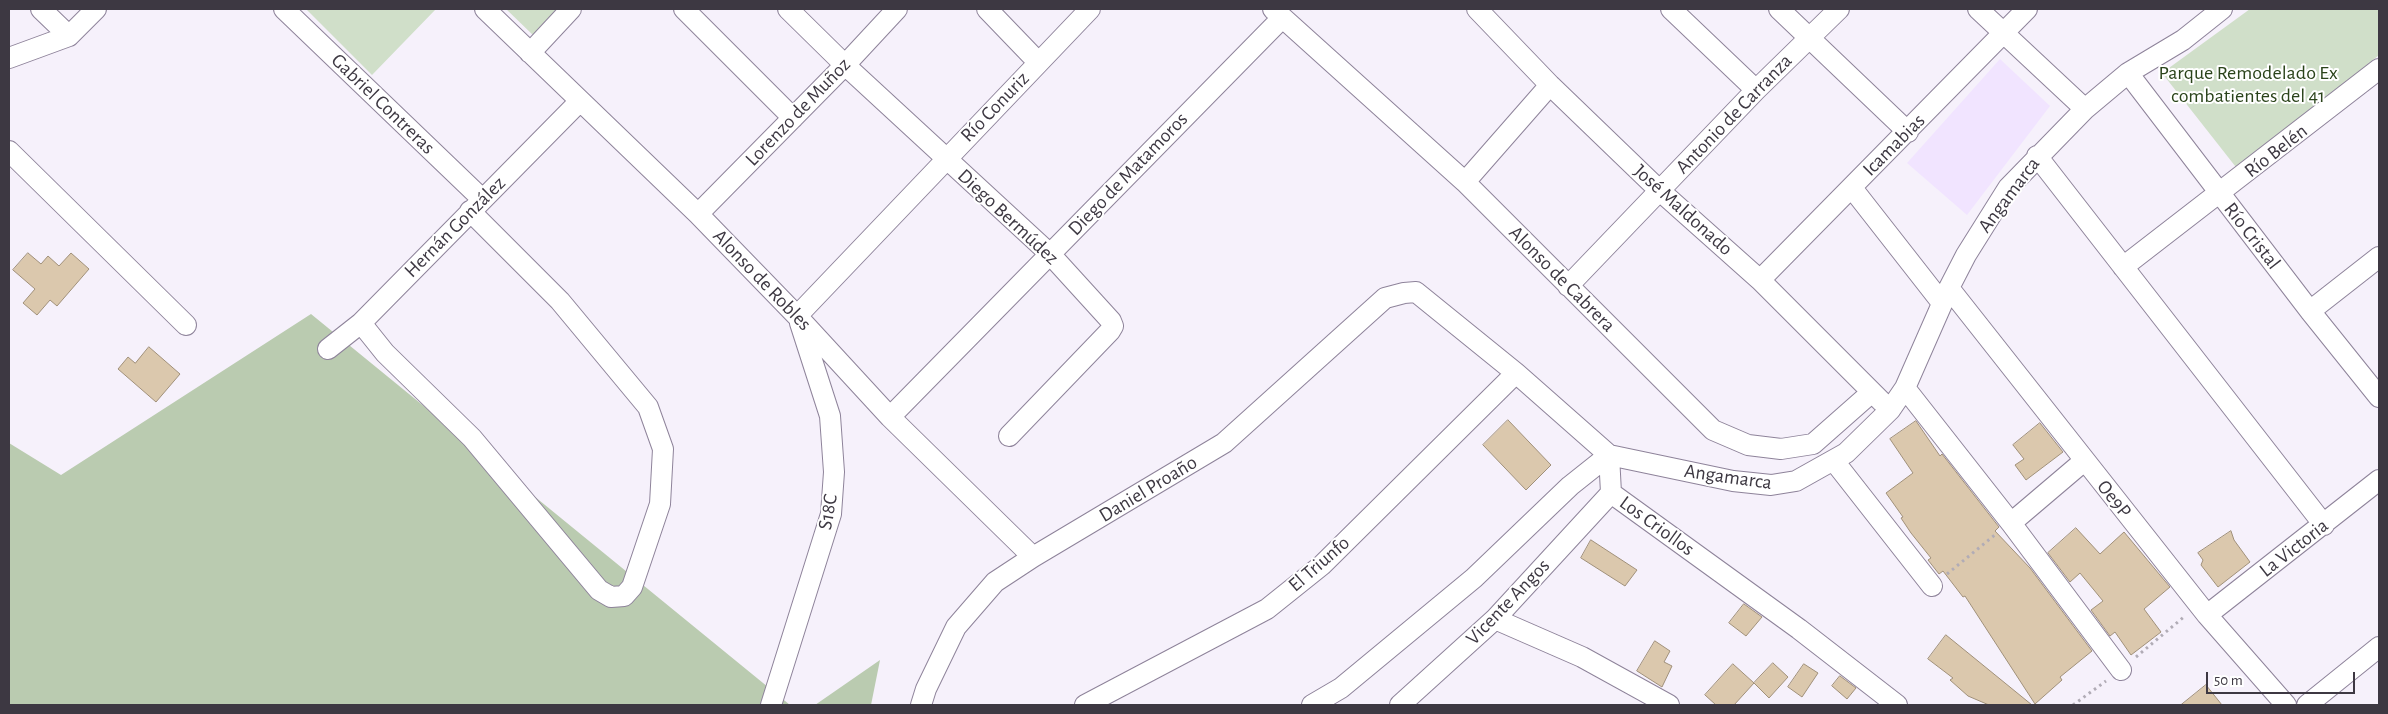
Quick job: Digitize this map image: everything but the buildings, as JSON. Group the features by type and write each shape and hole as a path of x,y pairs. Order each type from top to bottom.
{"street":[{"path":"41,9 69,36"},
{"path":"9,58 69,36 96,9"},
{"name":"Gabriel Contreras","path":"284,9 476,205 560,301 648,407 663,449 660,504 632,587 624,596 611,597 599,590 472,438 384,353 360,323"},
{"name":"Alonso de Robles","path":"485,9 698,214 798,316 890,417 1033,557"},
{"path":"530,53 571,9"},
{"path":"684,9 793,118"},
{"name":"Diego Bermúdez","path":"788,9 845,65 1050,254 1102,309 1113,326 1009,436"},
{"name":"Lorenzo de Muñoz","path":"698,214 845,65 897,9"},
{"path":"987,9 1038,62"},
{"name":"Río Conuriz","path":"798,316 1090,9"},
{"name":"José Maldonado","path":"1477,9 1550,85 1659,190 1760,280 1890,410"},
{"path":"1671,9 1756,90"},
{"path":"1779,9 1908,132"},
{"name":"Antonio de Carranza","path":"1568,286 1756,90 1839,9"},
{"path":"1978,9 2085,109"},
{"name":"Icamabias","path":"1760,280 1908,132 2027,9"},
{"name":"Angamarca","path":"1609,455 1733,481 1771,485 1796,480 1834,461 1872,430 1890,410 1905,388 1945,295 1985,222 2008,188 2037,156 2085,109 2128,73 2183,40 2222,9"},
{"name":"Alonso de Cabrera","path":"1278,13 1465,182 1713,430 1748,445 1781,449 1813,444 1872,392"},
{"name":"Diego de Matamoros","path":"890,417 1050,254 1278,13"},
{"name":"Río Belén","path":"2123,267 2220,194 2379,69"},
{"name":"Río Cristal","path":"2128,73 2310,311 2379,397"},
{"path":"1465,182 1550,85"},
{"name":"Hernán González","path":"328,349 360,323 580,101"},
{"path":"9,151 186,325"},
{"path":"2037,156 2324,525"},
{"name":"Oe9P","path":"1852,188 1945,295 2084,461 2207,615 2286,705"},
{"path":"2310,311 2379,257"},
{"name":"Daniel Proaño","path":"921,705 926,689 956,627 995,582 1033,557 1224,443 1385,298 1404,292 1416,292 1516,373"},
{"name":"S18C","path":"771,705 832,506 834,472 830,416 798,316"},
{"path":"1312,705 1341,688 1474,578 1570,486 1609,455 1516,373"},
{"name":"El Triunfo","path":"1085,705 1267,608 1322,565 1516,373"},
{"path":"1905,388 2011,523 2120,670"},
{"name":"Los Criollos","path":"1609,455 1610,492 1799,628 1897,705"},
{"path":"1834,461 1932,586"},
{"path":"2011,523 2084,461"},
{"name":"La Victoria","path":"2207,615 2379,480"},
{"name":"Vicente Angos","path":"1400,705 1496,619 1610,492"},
{"path":"1496,619 1582,657 1669,705"},
{"path":"2307,705 2328,699 2379,647"}],"path":[{"path":"1932,586 2011,523"}],"shaded area":[{"path":"2000,59 2050,106 1967,215 1907,163"}],"green space":[{"path":"306,9 436,9 372,75"},
{"path":"506,9 559,9 535,37"},
{"name":"Parque Remodelado Ex combatientes del 41","path":"2250,9 2379,9 2379,55 2239,171 2162,73"},
{"path":"311,314 790,705 9,705 9,443 61,475"},
{"path":"880,660 871,705 815,705"}]}
